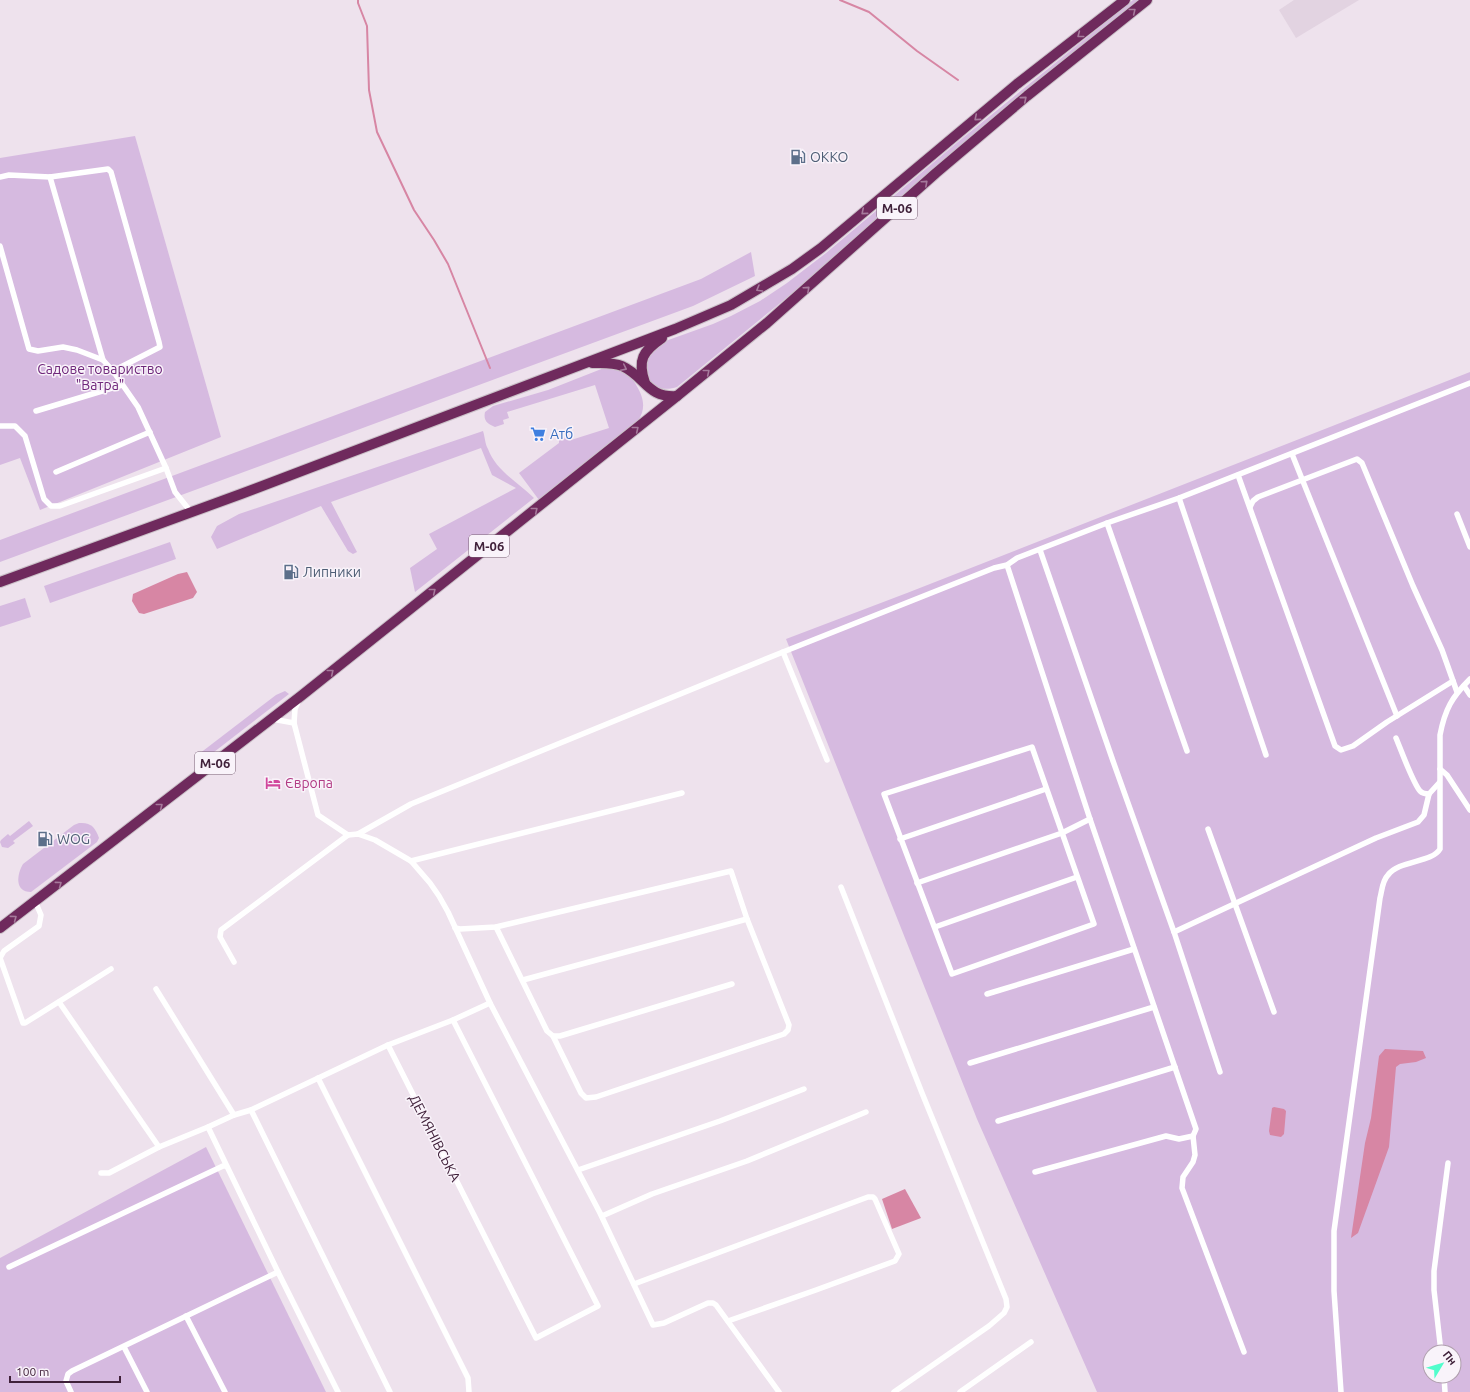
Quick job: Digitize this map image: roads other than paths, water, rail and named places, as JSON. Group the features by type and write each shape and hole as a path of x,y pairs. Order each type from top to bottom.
{"highway":[{"name":"М-06","path":"0,582 191,512 586,363 675,329 730,305 786,273 821,248 1017,84 1125,0"},
{"name":"М-06","path":"0,928 272,719 677,396 767,323 936,173 1027,96 1147,0"},
{"path":"645,385 640,367 641,360 645,352 653,344 675,329"},
{"path":"586,363 611,363 621,366 633,373 657,394 670,397 677,396"}],"street":[{"path":"0,177 9,175 50,177 108,168 111,172 160,342 160,347 113,371"},
{"path":"50,177 103,360"},
{"path":"0,246 29,349 38,351 64,346 103,360 113,371 138,408 166,468 175,492 191,512"},
{"path":"234,962 220,937 221,930 348,836 358,834 411,804 783,652 994,568 1007,565 1017,558 1107,523 1179,498 1470,383"},
{"path":"36,411 122,385"},
{"path":"0,426 15,426 24,436 44,499 51,506 60,506 166,468"},
{"path":"56,472 150,432"},
{"path":"1292,454 1397,716"},
{"path":"1250,507 1253,501 1258,497 1357,459 1362,463 1413,586 1442,650 1457,692"},
{"path":"1238,475 1335,746 1341,750 1346,749 1453,681"},
{"path":"1179,498 1266,755"},
{"path":"1457,514 1470,547"},
{"path":"1107,523 1187,751"},
{"path":"1040,550 1112,761 1174,932 1220,1072"},
{"path":"1007,565 1090,819 1196,1129 1192,1136 1195,1155 1193,1162 1183,1176 1182,1188 1244,1352"},
{"path":"783,652 827,760"},
{"path":"1341,1392 1334,1291 1334,1231 1380,898 1384,880 1388,874 1402,866 1434,855 1440,849 1440,735 1443,717 1450,702 1457,692 1470,680"},
{"path":"1464,686 1470,695"},
{"path":"301,696 294,709 294,723 318,815 348,836"},
{"path":"272,719 294,723"},
{"path":"1396,738 1420,791 1424,794 1429,794"},
{"path":"1032,747 1046,789 1094,924 952,974 884,794 1032,747"},
{"path":"1440,769 1447,775 1470,810"},
{"path":"1174,932 1376,838 1418,822 1424,815 1429,794 1439,784"},
{"path":"900,839 1046,789"},
{"path":"411,861 682,793"},
{"path":"917,883 1062,833 1090,819"},
{"path":"1208,829 1274,1012"},
{"path":"358,834 375,840 411,861 439,896 448,912 490,1003 602,1216 653,1325 664,1323 708,1303 713,1303 728,1321 779,1392"},
{"path":"455,928 460,929 496,926 732,871 747,919 789,1025 788,1030 784,1034 596,1097 586,1098 581,1093 553,1036 548,1031 496,926"},
{"path":"935,927 1077,876"},
{"path":"841,888 922,1093 1006,1299 1007,1307 1004,1313 989,1326 894,1392"},
{"path":"35,902 41,915 39,926 4,951 0,958 23,1023 26,1023 112,969"},
{"path":"523,980 747,919"},
{"path":"987,994 1134,949"},
{"path":"553,1036 560,1036 732,984"},
{"path":"156,989 234,1115"},
{"path":"59,1002 160,1146"},
{"path":"101,1173 109,1173 160,1146 234,1115 251,1110 388,1045 453,1020 490,1003"},
{"path":"970,1063 1154,1007"},
{"name":"ДЕМЯНІВСЬКА","path":"388,1045 536,1338 598,1306 453,1020"},
{"path":"998,1121 1175,1067"},
{"path":"318,1078 468,1378 469,1392"},
{"path":"578,1170 720,1121 804,1089"},
{"path":"251,1110 390,1392"},
{"path":"602,1216 652,1194 747,1161 866,1112"},
{"path":"208,1127 338,1392"},
{"path":"1035,1172 1166,1136 1179,1139 1192,1136"},
{"path":"1440,1344 1434,1271 1448,1163"},
{"path":"9,1268 216,1169 226,1166"},
{"path":"634,1284 868,1197 873,1197 875,1199 899,1254 895,1261 728,1321"},
{"path":"70,1392 66,1381 68,1374 278,1272"},
{"path":"186,1316 225,1392"},
{"path":"960,1392 1031,1342"},
{"path":"124,1347 147,1392"}],"waterway":[{"path":"358,0 367,26 369,90 377,132 414,210 448,264 490,368"},
{"path":"840,0 869,12 917,51 958,80"}],"place":[{"name":"ОККО","path":"798,157"},
{"name":"Атб","path":"538,434"},
{"name":"Липники","path":"291,572"},
{"name":"Європа","path":"273,783"},
{"name":"WOG","path":"45,839"}],"park label":[{"name":"Садове товариство \"Ватра\"","path":"100,378"}]}
